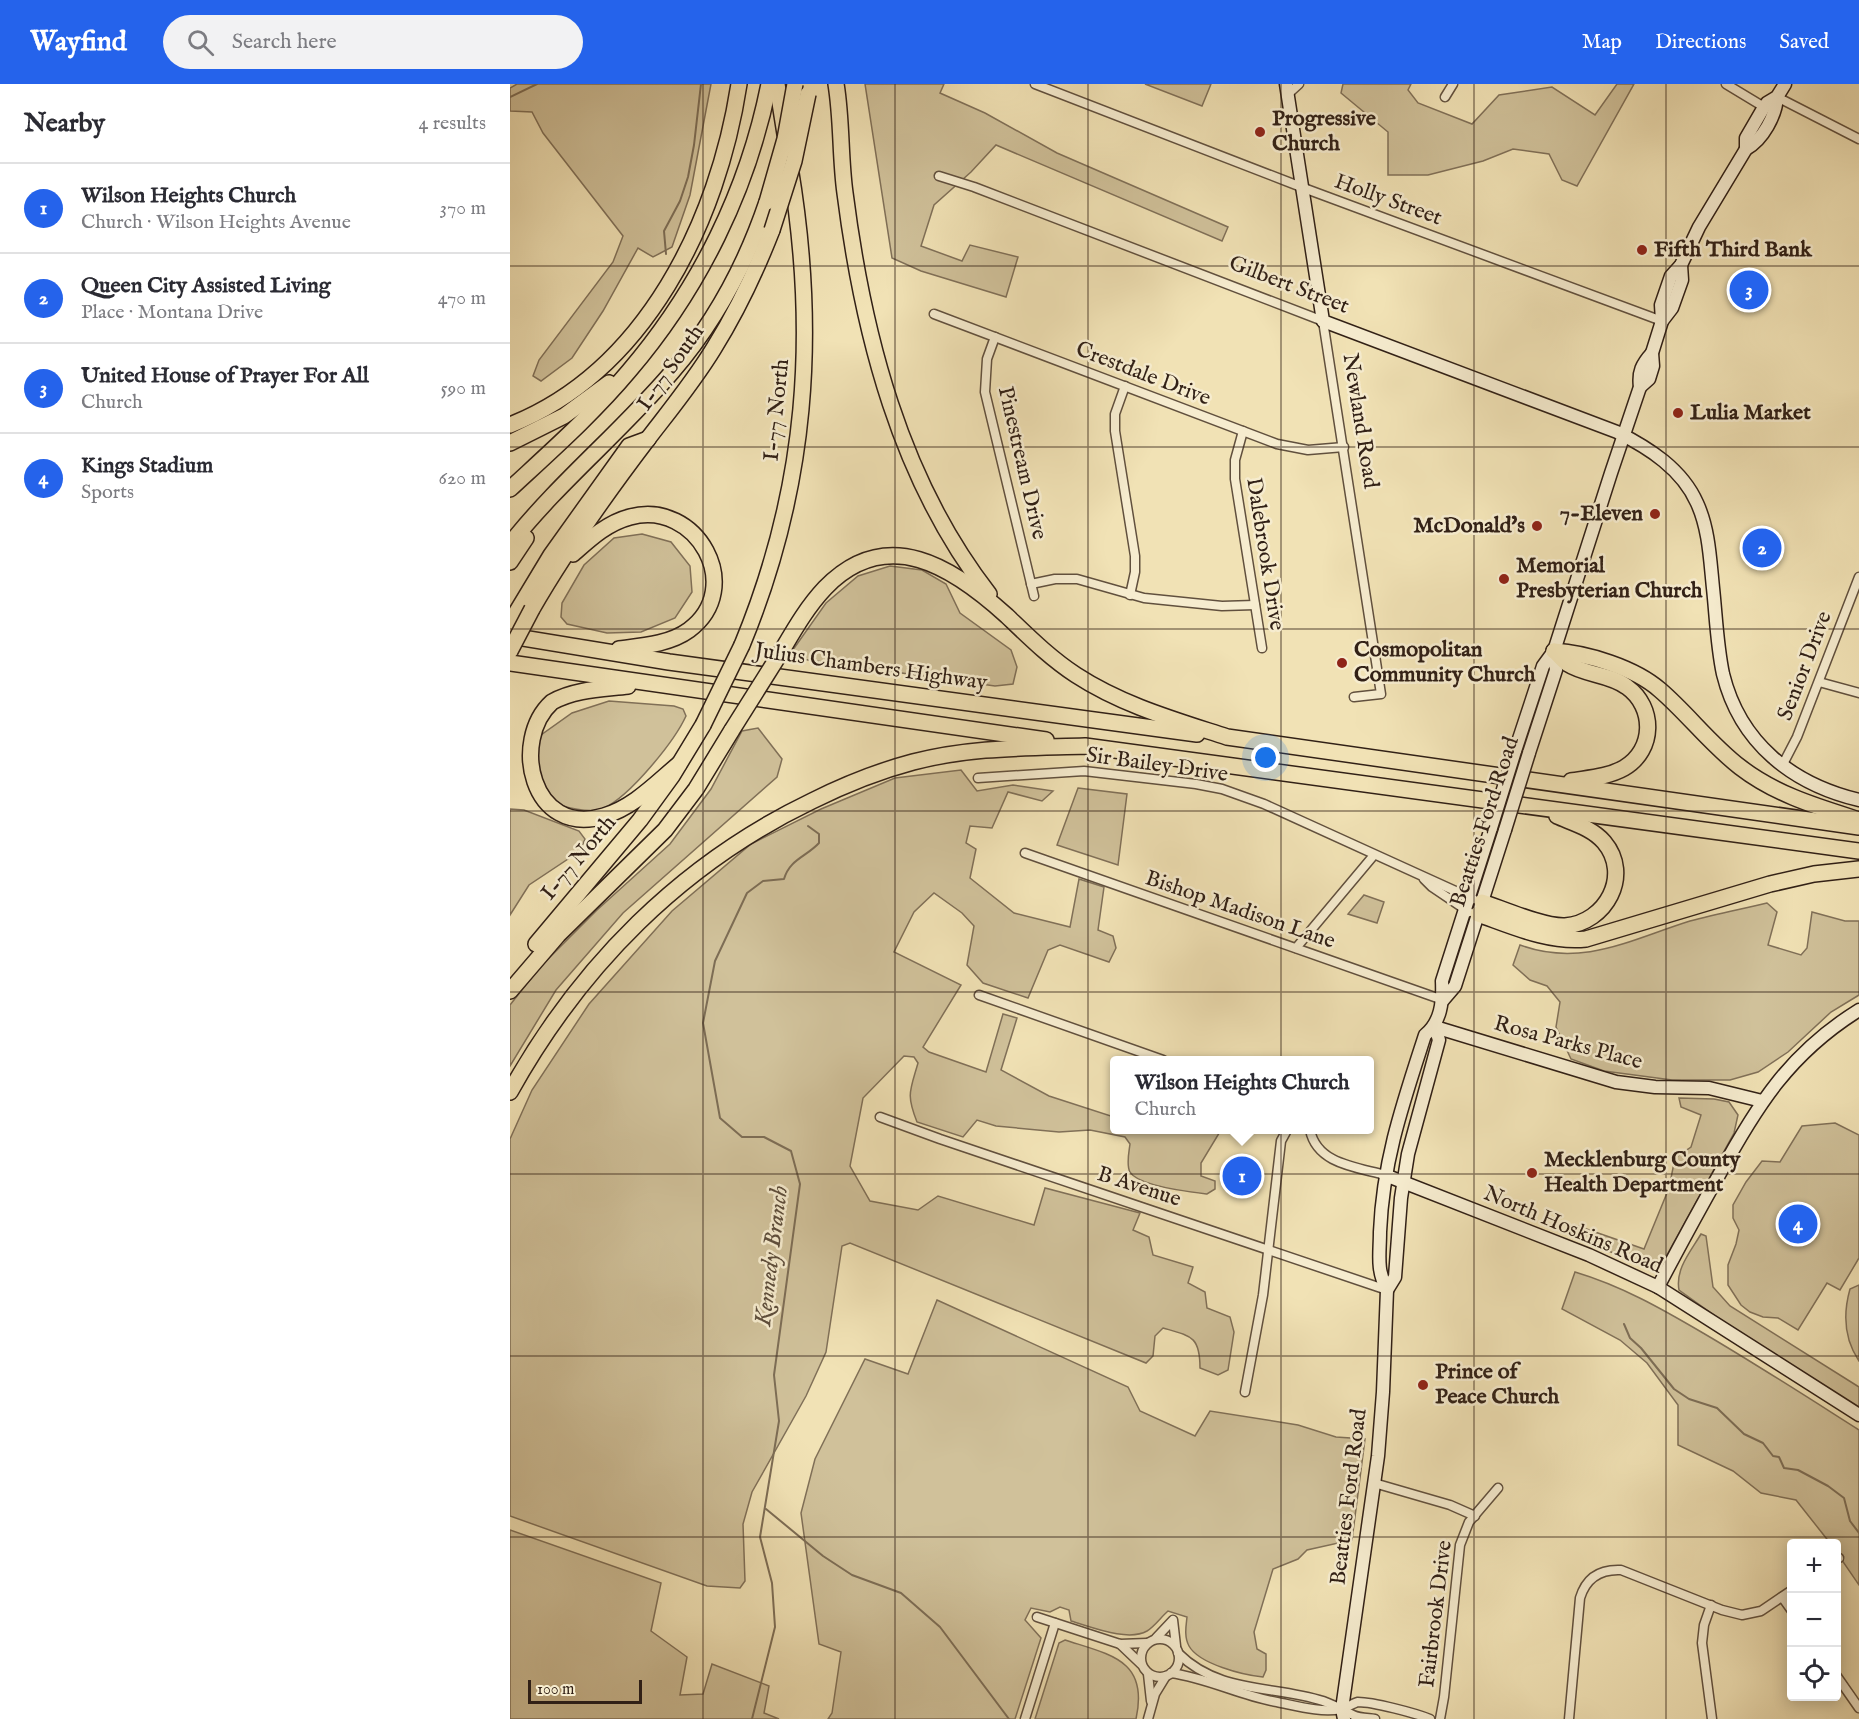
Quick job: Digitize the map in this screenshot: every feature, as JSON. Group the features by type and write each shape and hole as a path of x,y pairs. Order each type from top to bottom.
{"highway":[{"path":"510,425 555,402 591,376 626,343 657,302 685,254 706,206 726,147 739,84"},
{"path":"510,489 629,372 662,330 693,282 720,232 741,181 759,129 769,84"},
{"name":"I-77 North","path":"510,977 640,820 679,764 703,725 742,645 759,603 783,521 794,466 804,384 806,302 801,244 777,84"},
{"path":"510,544 576,470 647,400 697,340 735,278 767,202 785,140 795,84"},
{"path":"836,84 850,231 861,294 878,366 903,436 930,499 963,559 1006,615"},
{"name":"I-77 South","path":"510,651 525,608 692,382 723,333 748,285 772,230 791,170 809,89"},
{"path":"510,442 550,424 589,398 627,366 662,330"},
{"path":"510,623 525,608 557,545 629,446 648,439"},
{"path":"510,562 576,470"},
{"path":"555,570 610,525 640,515 660,516 677,522 691,530 702,543 712,566 714,582 708,607 695,625 669,640 604,651"},
{"path":"510,991 558,935 665,830 696,789 804,615 825,589 848,570 879,557 897,555 913,557 938,566 968,585 1006,615 1041,649 1092,685 1145,710 1227,737 1859,827"},
{"name":"Julius Chambers Highway","path":"510,636 669,662 1227,737"},
{"path":"1554,651 1569,664 1614,680 1629,688 1643,705 1648,728 1641,751 1634,761 1623,768 1606,775 1556,783"},
{"path":"1554,651 1573,652 1640,676 1660,689 1717,747 1751,775 1786,795 1859,820"},
{"name":"Julius Chambers Highway","path":"510,663 1085,746"},
{"path":"649,684 577,693 544,707 528,725 522,740 519,756 523,778 531,792 546,808 566,816 588,819 605,816 624,807 643,795 679,764"},
{"path":"510,1092 531,1054 586,977 651,909 686,879 761,827 824,795 912,762 980,750 1085,746 1543,810 1606,816 1859,851"},
{"path":"1473,906 1560,926 1574,925 1587,920 1607,902 1614,888 1616,875 1615,862 1610,849 1601,838 1590,831 1543,810"},
{"path":"1473,906 1551,937 1568,940 1586,939 1781,881 1814,874 1859,869"}],"main road":[{"name":"Beatties Ford Road","path":"1340,1716 1374,1483 1382,1401 1387,1290 1395,1277 1403,1183 1410,1142 1439,1040 1435,1027 1443,1000 1455,986 1491,828 1515,751 1543,666 1554,651 1640,387 1649,379 1653,366 1652,353 1662,321 1672,308 1682,280 1681,265 1699,227 1746,149 1755,144 1776,109 1777,97 1785,84"},
{"name":"Newland Road","path":"1287,89 1323,321"},
{"name":"Beatties Ford Road","path":"1746,149 1746,138 1764,107 1777,97"},
{"name":"Gilbert Street","path":"1323,321 1624,435 1673,469 1697,502 1706,532 1720,653 1726,684 1735,706 1749,730 1782,766 1811,785 1859,800"},
{"name":"Beatties Ford Road","path":"1473,906 1505,830 1556,670 1554,651"},
{"path":"1658,1287 1744,1128 1762,1101 1783,1074 1808,1048 1859,1010"},
{"name":"Beatties Ford Road","path":"1387,1290 1379,1275 1385,1175 1396,1124 1425,1035 1435,1027"},
{"name":"Rosa Parks Place","path":"1435,1027 1616,1082 1655,1087 1716,1089 1762,1101"},
{"name":"North Hoskins Road","path":"1385,1175 1589,1255 1658,1287 1859,1415"}],"street":[{"name":"Holly Street","path":"1035,84 1309,190 1662,321"},
{"path":"1287,89 1299,84"},
{"path":"1445,97 1453,84"},
{"path":"1726,84 1764,107"},
{"path":"1777,97 1859,140"},
{"name":"Gilbert Street","path":"939,176 974,187 1323,321"},
{"name":"Crestdale Drive","path":"934,314 1292,448 1308,450 1344,447"},
{"name":"Newland Road","path":"1323,321 1381,694 1354,697"},
{"name":"Pinestream Drive","path":"995,337 987,359 985,392 1034,597"},
{"path":"1125,386 1116,414 1115,431 1135,556 1134,578 1130,595"},
{"name":"Dalebrook Drive","path":"1243,430 1235,460 1235,479 1262,648"},
{"name":"Senior Drive","path":"1782,766 1794,746 1859,577"},
{"path":"1031,584 1055,579 1077,579 1130,595 1200,605 1255,605"},
{"path":"1819,682 1859,693"},
{"name":"Sir Bailey Drive","path":"978,778 1084,771 1208,786 1250,798 1422,877 1473,906"},
{"name":"Bishop Madison Lane","path":"1025,853 1443,1000"},
{"path":"1296,948 1374,855"},
{"name":"Sir Bailey Drive","path":"1422,877 1432,887 1473,906"},
{"path":"979,995 1152,1056"},
{"name":"B Avenue","path":"880,1117 1387,1290"},
{"path":"1245,1392 1263,1295 1281,1141 1285,1134"},
{"path":"1311,1134 1313,1142 1324,1155 1385,1175"},
{"path":"1374,1483 1450,1505 1475,1516"},
{"name":"Fairbrook Drive","path":"1440,1719 1460,1545 1466,1528 1498,1488"},
{"path":"1569,1719 1580,1598 1582,1590 1591,1578 1606,1571 1620,1570 1732,1614 1752,1614 1761,1611 1787,1593"},
{"path":"1782,1597 1787,1605"},
{"path":"1711,1605 1704,1626 1702,1643 1712,1719"},
{"path":"1037,1617 1120,1644 1147,1643 1156,1638 1173,1620 1179,1663 1168,1675 1151,1707 1148,1719"},
{"path":"1025,1719 1055,1623"},
{"path":"1156,1638 1165,1639 1195,1668 1254,1689 1322,1701 1340,1716"},
{"path":"1142,1664 1141,1653 1147,1643"},
{"path":"1120,1644 1142,1664 1148,1674 1151,1707"},
{"path":"1148,1674 1160,1677 1188,1674 1260,1699 1327,1710 1340,1716 1375,1719"},
{"path":"1841,1682 1859,1708"},
{"path":"1340,1716 1358,1702 1427,1718"}],"shaded area":[{"path":"517,84 711,84 690,195 672,247 653,257 638,248 603,311 572,358 541,381 533,376 539,360 613,262 623,236 543,133 532,112 510,111 510,88"},
{"path":"865,84 944,84 940,93 985,113 1057,153 1228,227 1222,241 996,145 971,172 934,205 921,246 962,261 970,245 1018,257 1006,297 921,271 892,258"},
{"path":"1145,84 1211,84 1202,106"},
{"path":"1343,84 1411,84 1408,90 1418,103 1472,124 1499,95 1552,87 1595,115 1617,84 1634,84 1577,186 1562,180 1549,154 1513,149 1483,161 1428,175 1388,175 1388,132 1341,93"},
{"path":"642,534 671,542 690,566 692,592 675,618 641,632 607,633 567,624 561,617 562,603 584,565 614,538"},
{"path":"890,566 922,570 946,584 960,613 1011,650 1017,667 1013,684 995,686 794,658 790,654 826,603 858,576"},
{"path":"609,701 674,706 683,709 686,716 672,740 650,767 614,802 599,810 577,809 556,803 545,794 530,765 541,735 572,713"},
{"path":"758,728 782,759 777,777 623,913 556,990 510,1066 510,1005 540,967 597,910 670,844 711,789 742,731"},
{"path":"961,770 977,791 1013,785 1053,791 1042,801 1008,792 992,828 970,826 966,843 976,849 970,878 1014,913 1070,927 1079,879 1104,887 1098,930 1113,936 1116,948 1109,962 1060,945 1048,950 1028,998 983,983 967,965 974,926 962,913 934,893 914,912 894,952 961,985 923,1047 929,1052 986,1072 1003,1014 1017,1018 1001,1070 1049,1096 1110,1116 1110,1134 1090,1130 1059,1132 996,1126 977,1120 963,1137 917,1122 911,1105 910,1092 918,1063 914,1057 904,1056 863,1098 850,1166 870,1201 918,1210 938,1196 1034,1225 1045,1188 1140,1213 1133,1230 1149,1237 1153,1255 1193,1267 1188,1283 1205,1292 1207,1308 1230,1317 1234,1332 1228,1370 1218,1375 1200,1368 1196,1343 1181,1333 1163,1328 1155,1336 1153,1356 1146,1363 850,1243 842,1246 826,1352 806,1396 752,1492 743,1524 745,1581 740,1588 707,1586 510,1516 510,1139 532,1090 589,1004 672,911 751,844 821,809 895,778"},
{"path":"1078,788 1127,794 1118,865 1057,845"},
{"path":"510,809 524,810 579,831 585,839 580,851 529,885 510,915"},
{"path":"1364,895 1384,902 1377,923 1348,914"},
{"path":"1767,903 1777,912 1768,945 1801,955 1807,948 1812,912 1845,921 1859,921 1859,995 1831,1012 1788,1052 1758,1072 1730,1080 1672,1080 1604,1071 1571,1059 1556,1027 1560,1002 1547,986 1530,980 1513,965 1520,945 1543,951 1586,952 1627,943 1690,921"},
{"path":"1679,1098 1729,1102 1738,1115 1734,1133 1662,1264 1649,1268 1580,1239 1573,1232 1575,1225 1644,1249 1669,1188 1675,1158 1691,1147 1701,1115 1681,1107"},
{"path":"1835,1123 1859,1135 1859,1258 1840,1290 1827,1283 1798,1330 1778,1318 1763,1317 1750,1312 1741,1305 1728,1285 1728,1265 1739,1230 1733,1218 1733,1205 1746,1182 1762,1161 1780,1162 1802,1126"},
{"path":"1110,1134 1219,1134 1201,1163 1201,1176 1215,1181 1215,1189 1207,1194 1189,1192 1153,1185 1135,1177 1129,1169 1130,1144 1125,1137"},
{"path":"1701,1234 1706,1236 1713,1287 1730,1306 1859,1387 1859,1411 1753,1343 1679,1290 1679,1275"},
{"path":"1575,1272 1625,1291 1672,1315 1859,1430 1859,1585 1841,1559 1841,1539 1827,1539 1796,1500 1761,1493 1733,1471 1678,1445 1678,1405 1647,1363 1620,1340 1562,1309"},
{"path":"1859,1285 1859,1361 1850,1344 1846,1326 1846,1308 1850,1289"},
{"path":"937,1300 1128,1387 1140,1411 1195,1436 1210,1411 1298,1425 1336,1437 1365,1439 1352,1540 1307,1550 1298,1559 1273,1569 1254,1632 1257,1649 1266,1654 1266,1670 1263,1677 1233,1671 1202,1658 1187,1643 1187,1617 1168,1611 1147,1631 1130,1635 1071,1621 1069,1610 1060,1607 1050,1612 1031,1608 1025,1620 1041,1638 1015,1719 828,1719 832,1713 841,1652 819,1644 801,1513 815,1459 865,1359 908,1374"},
{"path":"510,1530 661,1583 651,1631 687,1657 680,1695 703,1694 712,1664 769,1686 764,1713 779,1719 510,1719"},
{"path":"1065,1640 1097,1650 1123,1663 1137,1684 1139,1699 1136,1719 1035,1719 1059,1643"}],"waterway":[{"path":"510,97 537,84"},
{"name":"Kennedy Branch","path":"666,254 664,231 680,201 688,177 701,84"},
{"name":"Kennedy Branch","path":"752,1719 775,1627 772,1583 760,1537 779,1421 774,1375 800,1184 791,1151 764,1137 742,1137 720,1118 703,1023 715,961 747,893 763,881 784,879 790,867 819,843 819,834 808,826"},
{"path":"1624,1324 1630,1338 1674,1389 1689,1399 1717,1408 1744,1434 1763,1443 1773,1456 1779,1457 1784,1468 1798,1470 1828,1486 1844,1498 1850,1521 1859,1533"},
{"path":"766,1509 823,1556 852,1575 901,1593 940,1627 1009,1719"}],"place":[{"name":"Progressive Church","path":"1260,132"},
{"name":"Fifth Third Bank","path":"1642,250"},
{"name":"United House of Prayer For All","path":"1749,290"},
{"name":"Lulia Market","path":"1678,413"},
{"name":"7-Eleven","path":"1655,514"},
{"name":"McDonald's","path":"1537,526"},
{"name":"Queen City Assisted Living","path":"1762,548"},
{"name":"Memorial Presbyterian Church","path":"1504,579"},
{"name":"Cosmopolitan Community Church","path":"1342,663"},
{"name":"Mecklenburg County Health Department","path":"1532,1173"},
{"name":"Wilson Heights Church","path":"1242,1176"},
{"name":"Kings Stadium","path":"1798,1224"},
{"name":"Prince of Peace Church","path":"1423,1385"}]}
